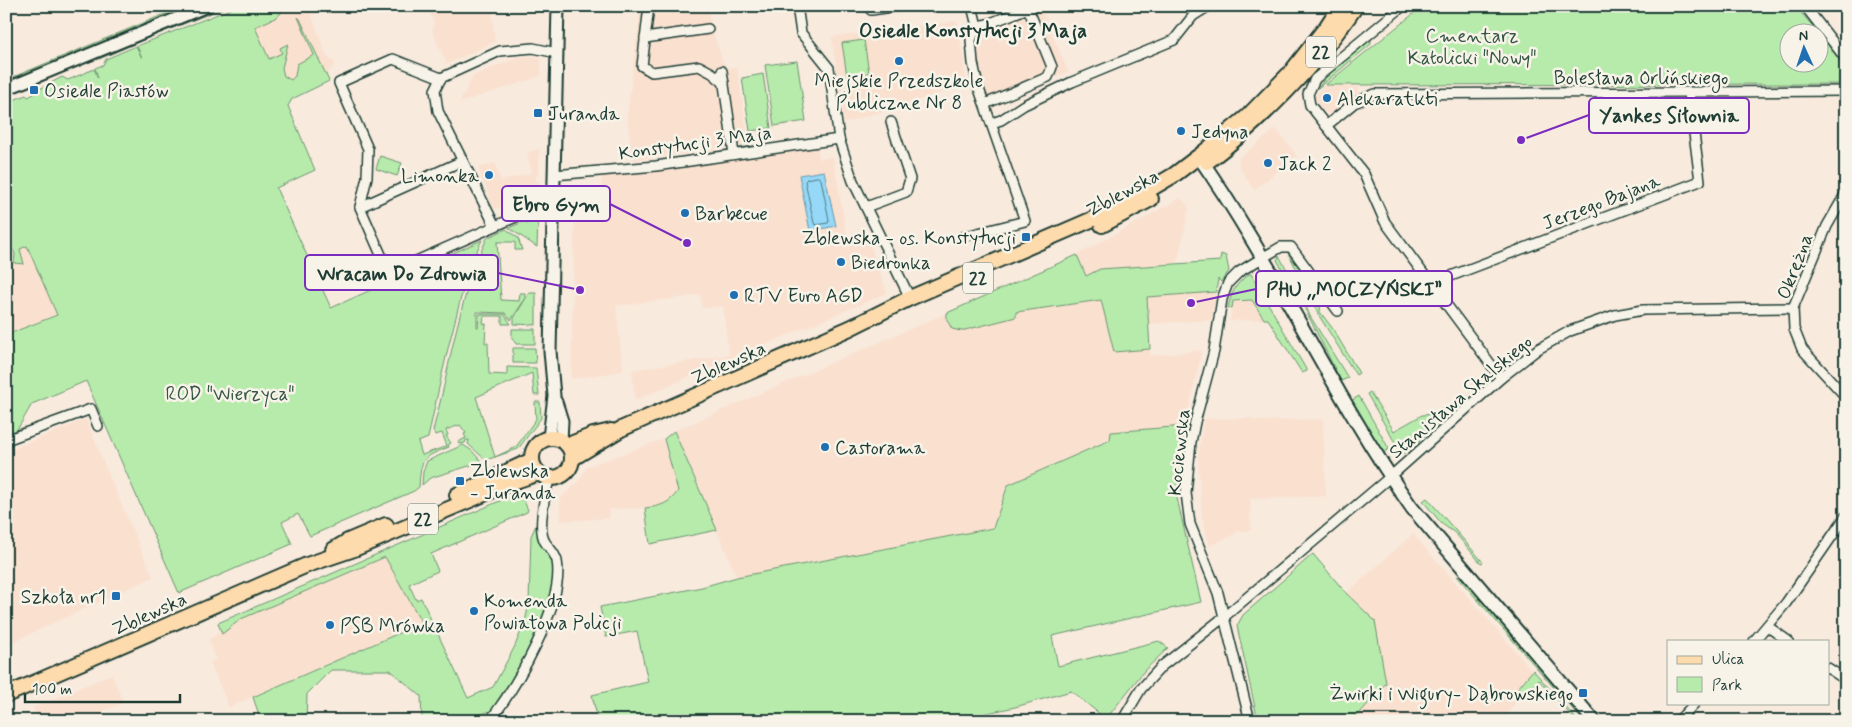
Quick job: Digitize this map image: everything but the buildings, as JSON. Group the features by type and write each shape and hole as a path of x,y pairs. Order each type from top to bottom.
{"main road":[{"name":"Zblewska","path":"563,445 621,429 850,328 910,298 1100,216 1142,194 1202,160 1268,96 1315,42 1340,6"},
{"name":"Zblewska","path":"850,328 904,310 1105,224 1143,205 1251,126 1284,94 1334,36 1356,6"},
{"path":"1202,160 1262,258 1370,446 1390,477 1412,508 1594,721"},
{"name":"22","path":"532,460 533,452 537,446 563,445 568,471 557,478 544,476"},
{"name":"Zblewska","path":"307,565 348,541 466,491 532,460"},
{"path":"532,460 534,467 544,476"},
{"name":"Zblewska","path":"6,695 307,565 354,550 515,481 544,476"}],"street":[{"path":"6,89 207,6"},
{"path":"558,6 550,351 554,396 563,445"},
{"path":"649,6 642,66 652,72 699,66 712,73 724,83"},
{"path":"797,6 801,32 829,68 839,139 853,181 910,298"},
{"path":"870,6 871,10 900,6"},
{"path":"962,237 1025,220 973,64 971,40 977,26 972,6"},
{"path":"992,123 1072,82 1174,40 1193,16 1209,6"},
{"path":"1403,6 1315,79 1308,94 1310,105 1364,174 1385,222 1501,378"},
{"path":"1805,6 1846,59"},
{"path":"977,26 988,24 1031,7 1052,67 1048,77 985,104"},
{"path":"645,38 708,29"},
{"path":"495,226 438,111 435,90 441,78 500,51 533,48 557,53"},
{"path":"441,78 393,59 339,83 368,149 367,178 360,208 389,273 539,208 554,207"},
{"path":"722,71 734,154"},
{"name":"Bolesława Orlińskiego","path":"1326,126 1354,103 1375,94 1846,91"},
{"name":"Jerzego Bajana","path":"1430,284 1700,181 1689,93"},
{"path":"866,207 906,192 910,179 891,122"},
{"name":"Konstytucji 3 Maja","path":"554,175 656,166 839,139"},
{"path":"360,208 462,162"},
{"name":"Okrężna","path":"1846,193 1826,226 1793,308 1794,329 1802,349 1846,397"},
{"name":"Kociewska","path":"1250,721 1218,593 1190,524 1186,493 1191,442 1197,409 1214,351 1222,299 1228,283 1239,272 1284,246 1291,247 1338,311"},
{"name":"Stanisława Skalskiego","path":"1122,721 1141,689 1162,666 1224,617 1390,477 1501,378 1538,349 1570,331 1615,315 1643,310 1793,308"},
{"path":"6,440 91,409 98,426"},
{"path":"490,721 514,686 544,630 556,584 556,557 544,541 541,524 544,476"},
{"path":"1755,640 1786,603 1846,516"},
{"path":"1767,626 1787,640"},
{"path":"1830,669 1846,680"},
{"path":"1678,721 1694,704"}],"shaded area":[{"path":"279,6 308,6 326,55 335,64 326,76 283,96 248,14"},
{"path":"426,6 491,6 495,42 447,64 432,31 434,22"},
{"path":"641,6 708,6 710,23 725,68 737,67 749,145 633,160 627,116"},
{"path":"1041,7 1068,72 991,105 980,77 974,41 978,34"},
{"name":"Miejskie Przedszkole Publiczne Nr 8","path":"957,21 967,85 844,123 832,37"},
{"path":"521,56 541,59 541,76 459,103 473,76"},
{"path":"1325,85 1359,87 1360,95 1335,113 1329,114 1324,112 1314,99 1318,91"},
{"path":"1276,129 1297,156 1254,190 1239,167 1239,158"},
{"path":"817,146 819,159 833,157 847,237 866,233 887,293 635,400 632,370 729,355 723,306 702,308 700,295 616,306 623,371 571,379 575,202 602,201 601,175 657,170"},
{"path":"539,149 539,175 536,175 536,181 539,182 539,195 494,209 478,168 495,163 501,181 532,173 527,153"},
{"path":"6,198 57,315 6,335"},
{"path":"1181,198 1189,208 1177,263 1101,269 1086,276 1077,255"},
{"path":"1216,292 1212,320 1148,324 1147,296"},
{"path":"1102,300 1114,352 1150,349 1150,356 1202,350 1185,426 1112,432 1110,440 1008,485 993,528 737,577 674,431 947,313 947,320"},
{"path":"1252,301 1264,319 1230,321 1233,302"},
{"path":"1250,418 1256,421 1323,419 1326,496 1250,499 1251,530 1238,531 1210,546 1202,517 1198,458 1204,419"},
{"path":"86,419 153,577 6,645 6,452"},
{"path":"664,439 678,491 668,503 645,508 609,509 609,518 561,521 560,499 580,480 587,467"},
{"path":"1413,534 1536,675 1502,721 1353,721 1386,683 1346,594"},
{"path":"385,557 422,623 229,707 210,662 216,659 209,640 240,618"},
{"path":"112,674 123,703 103,711 105,719 39,721 33,708"}],"green space":[{"path":"184,6 190,6 6,83 6,80"},
{"path":"221,6 229,6 97,60 96,57"},
{"name":"ROD \"Wierzyca\"","path":"238,6 282,6 281,13 277,17 255,27 269,59 282,53 280,48 288,44 282,68 284,76 291,80 295,76 297,64 314,55 298,17 329,81 292,99 288,106 315,170 276,188 331,308 482,240 470,267 462,294 445,359 428,438 418,442 422,455 447,446 442,433 435,435 433,431 455,334 474,269 487,238 506,229 518,238 522,250 515,250 515,242 497,242 501,300 519,301 520,293 525,293 525,299 511,320 505,313 477,312 477,327 479,314 504,314 511,324 502,324 502,316 484,316 483,323 486,324 485,343 488,343 489,374 507,375 507,367 536,368 539,395 534,395 532,373 476,397 495,457 486,460 468,444 469,440 459,444 458,442 466,438 464,434 466,433 460,425 446,430 448,435 446,436 451,443 448,445 449,447 425,460 422,464 419,487 414,491 310,536 298,514 282,522 292,544 179,593 86,381 32,404 17,430 6,435 6,335 57,315 27,246 20,249 24,264 14,263 15,254 9,241 6,240 6,103 26,95 28,97 62,77 68,80 94,69 98,78 95,68 103,65 106,59 136,46 142,58 137,46"},
{"name":"Cmentarz Katolicki \"Nowy\"","path":"1423,6 1795,6 1809,22 1780,22 1780,72 1830,72 1830,47 1846,69 1846,81 1842,84 1325,85"},
{"path":"1371,39 1371,44 1318,88 1328,74"},
{"path":"864,40 869,73 847,76 842,43"},
{"path":"797,61 806,121 774,126 765,65"},
{"path":"763,74 771,128 750,131 742,78"},
{"path":"380,156 402,163 397,176 376,169"},
{"path":"536,216 538,218 537,247 509,228 525,221 526,224 530,222 529,219"},
{"path":"1288,253 1320,296 1320,312 1333,329 1359,373 1356,375 1318,314"},
{"path":"1221,254 1226,256 1229,271 1221,282 1218,279 1216,292 1147,297 1150,349 1114,352 1101,300 1016,312 1016,317 961,331 952,329 947,320 947,313 1077,255 1086,276 1100,269 1220,261"},
{"path":"1279,256 1301,294 1310,316 1348,378 1341,381 1307,313 1277,260"},
{"path":"1251,274 1307,371 1302,373 1268,319 1264,319 1252,300 1233,301 1232,308 1228,308 1235,289"},
{"path":"529,293 536,293 536,325 514,324 514,318"},
{"path":"512,329 535,329 535,344 516,344 512,338"},
{"path":"513,348 535,348 536,363 513,363"},
{"path":"1370,392 1394,431 1422,415 1434,414 1441,409 1449,414 1405,453 1401,453 1367,394"},
{"path":"1359,396 1389,449 1383,453 1351,401"},
{"path":"535,402 540,402 541,418 518,449 496,457 516,447 536,419"},
{"path":"1185,426 1176,494 1201,602 1052,636 1058,666 1159,641 1168,648 1144,671 1106,719 1071,691 1015,707 950,721 598,721 592,695 648,682 637,631 606,637 600,607 702,587 737,577 993,528 1008,485 1110,440 1111,432"},
{"path":"674,431 717,530 650,544 645,508 664,504 678,491 664,439"},
{"path":"463,445 471,450 482,462 430,478 422,485 423,472 427,461"},
{"path":"516,494 524,501 527,512 431,554 438,571 409,584 416,600 421,598 468,698 493,687 514,648 525,622 529,603 531,536 536,525 540,542 553,561 553,584 547,607 528,655 495,709 464,721 422,721 421,696 390,670 331,670 307,694 306,721 261,721 253,697 422,623 385,557 241,619 222,634 218,623"},
{"path":"1427,498 1483,562 1481,563 1455,533 1442,524 1423,501"},
{"path":"1313,554 1346,593 1375,621 1386,683 1353,721 1258,721 1237,626 1243,615"},
{"path":"1457,576 1463,579 1583,718 1582,720"},
{"path":"1533,670 1578,721 1539,680 1526,695 1518,688"}],"water":[{"path":"824,171 836,226 810,231 799,175"}],"place":[{"name":"Miejskie Przedszkole Publiczne Nr 8","path":"899,61"},
{"name":"Osiedle Piastów","path":"34,90"},
{"name":"Alekaratkti","path":"1327,98"},
{"name":"Juranda","path":"538,113"},
{"name":"Jedyna","path":"1181,131"},
{"name":"Yankes Siłownia","path":"1521,140"},
{"name":"Jack 2","path":"1268,163"},
{"name":"Limonka","path":"489,175"},
{"name":"Barbecue","path":"685,213"},
{"name":"Zblewska - os. Konstytucji","path":"1026,237"},
{"name":"Ebro Gym","path":"687,243"},
{"name":"Biedronka","path":"841,262"},
{"name":"Wracam Do Zdrowia","path":"580,290"},
{"name":"RTV Euro AGD","path":"734,295"},
{"name":"PHU ,,MOCZYŃSKI”","path":"1191,303"},
{"name":"Castorama","path":"825,447"},
{"name":"Zblewska - Juranda","path":"460,481"},
{"name":"Szkoła nr1","path":"116,596"},
{"name":"Komenda Powiatowa Policji","path":"474,611"},
{"name":"PSB Mrówka","path":"330,625"},
{"name":"Żwirki i Wigury- Dąbrowskiego","path":"1583,693"}],"district":[{"name":"Osiedle Konstytucji 3 Maja","path":"973,30"}]}
